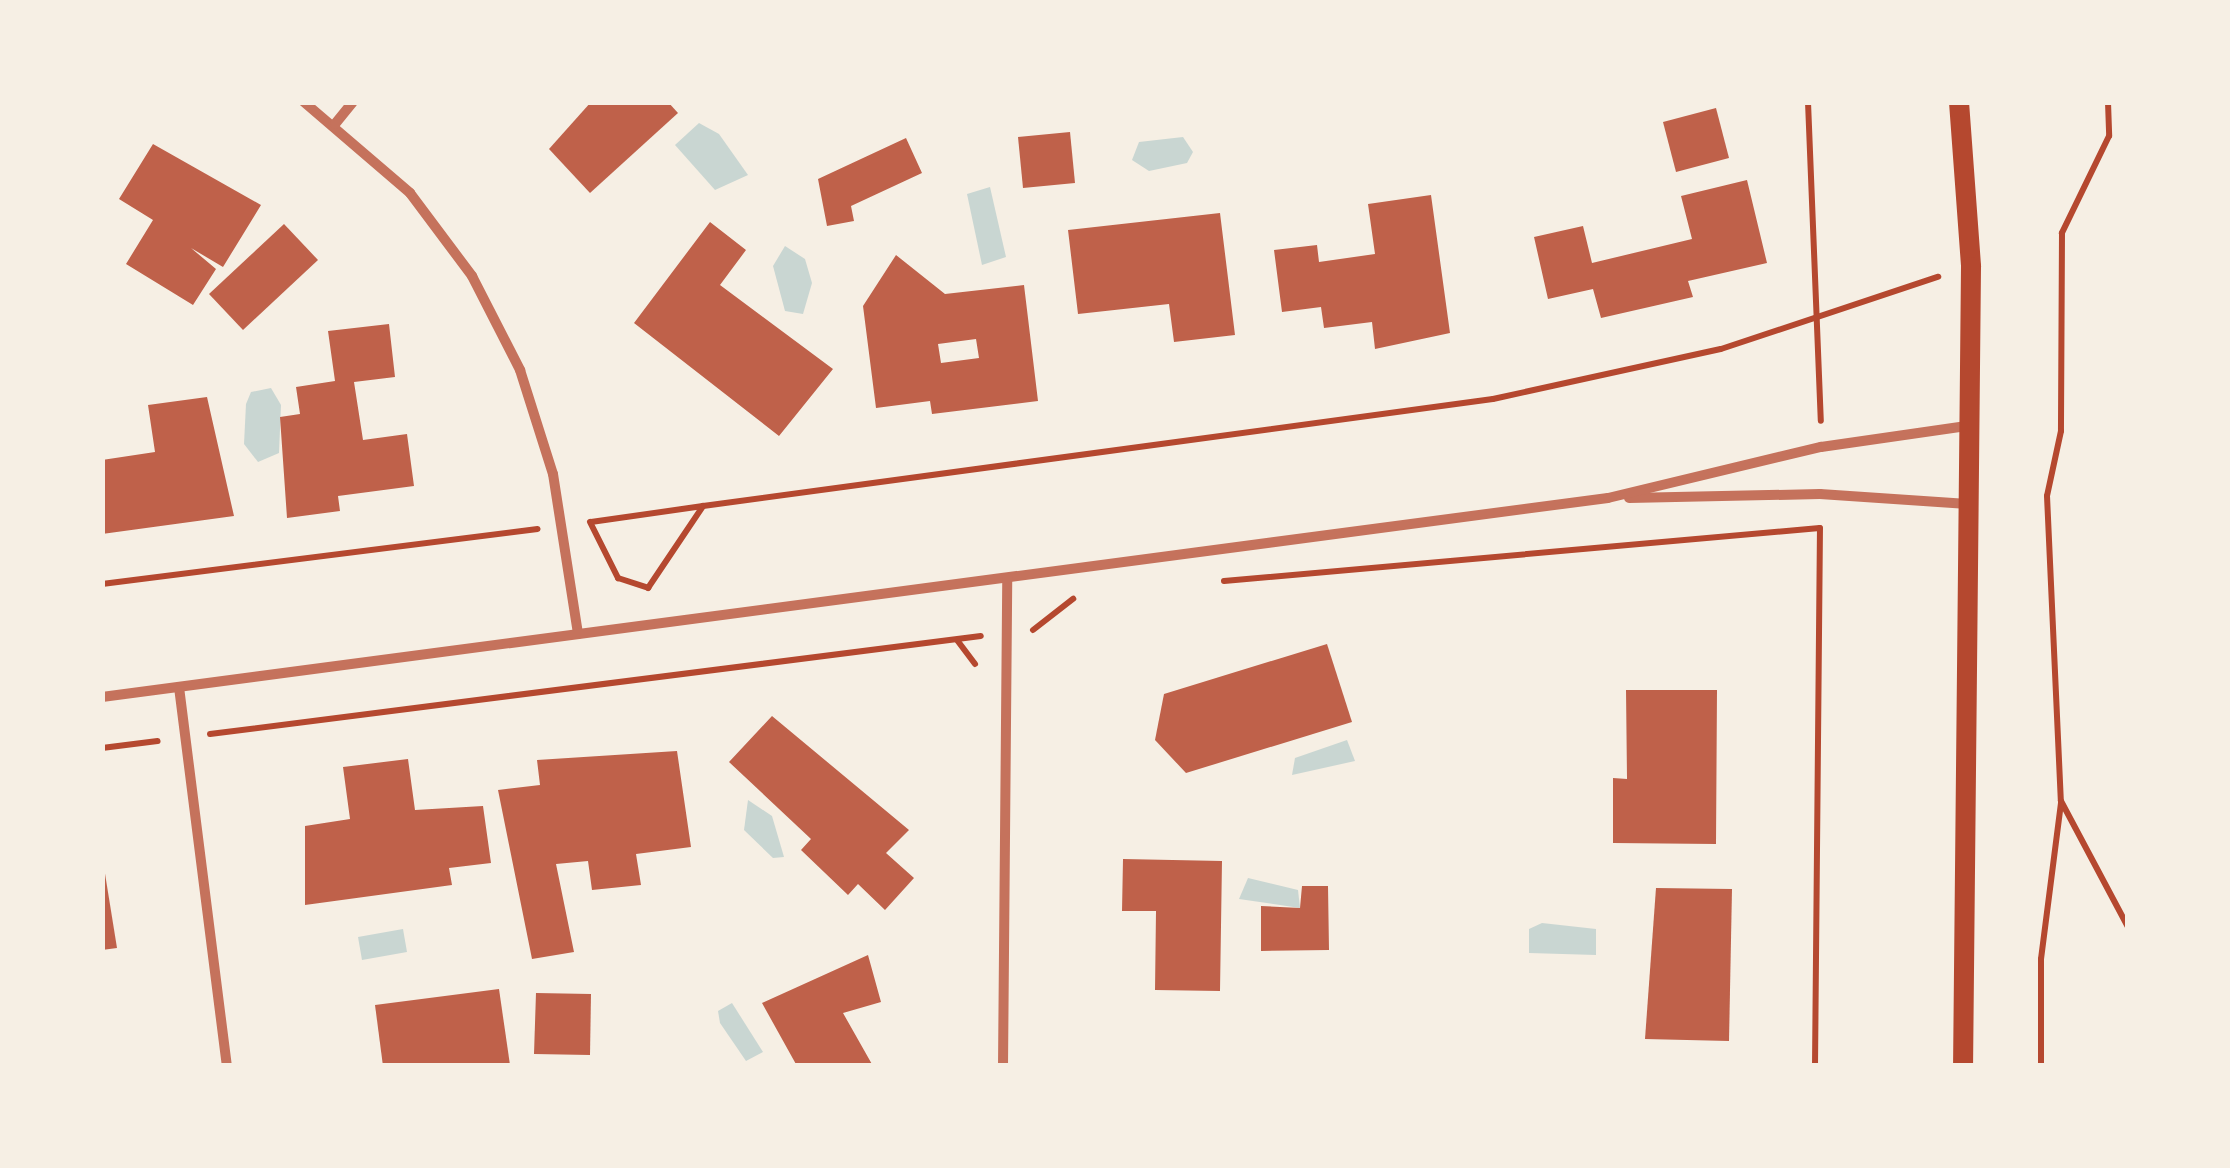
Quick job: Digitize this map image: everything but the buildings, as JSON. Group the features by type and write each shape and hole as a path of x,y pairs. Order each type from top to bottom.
{"main road":[{"path":"1959,102 1971,267 1966,426 1963,1066"}],"street":[{"path":"304,102 335,124 410,193 472,276 520,370 563,526 578,634"},
{"path":"335,124 352,102"},
{"path":"102,697 1608,498 1820,447 1966,426"},
{"path":"1608,498 1820,494 1968,504"},
{"path":"1003,1066 1007,578"},
{"path":"179,687 227,1066"}],"path":[{"path":"1808,102 1822,316 1820,447"},
{"path":"2041,1066 2041,959 2062,801 2046,496 2062,431 2062,233 2109,136 2108,102"},
{"path":"102,584 563,526 1493,399 1822,316 1971,267"},
{"path":"1815,1066 1820,494"},
{"path":"590,522 618,578 648,588 704,506"},
{"path":"1210,582 1820,528"},
{"path":"102,748 1042,629 1066,601 1093,592"},
{"path":"2062,801 2128,927"}],"shaded area":[{"path":"699,123 719,134 748,175 715,190 675,145"},
{"path":"1183,137 1193,152 1187,163 1149,171 1132,160 1139,142"},
{"path":"990,187 1006,257 982,265 967,194"},
{"path":"785,246 805,259 812,283 803,314 785,311 773,266"},
{"path":"271,388 281,405 279,453 258,462 244,444 246,404 251,392"},
{"path":"1347,740 1355,761 1292,775 1295,758"},
{"path":"748,800 772,816 784,857 773,858 744,830"},
{"path":"1248,878 1298,890 1300,908 1239,899"},
{"path":"1542,923 1596,929 1596,955 1529,953 1529,929"},
{"path":"403,929 407,952 362,960 358,937"},
{"path":"732,1003 763,1052 746,1061 720,1023 718,1011"}]}
